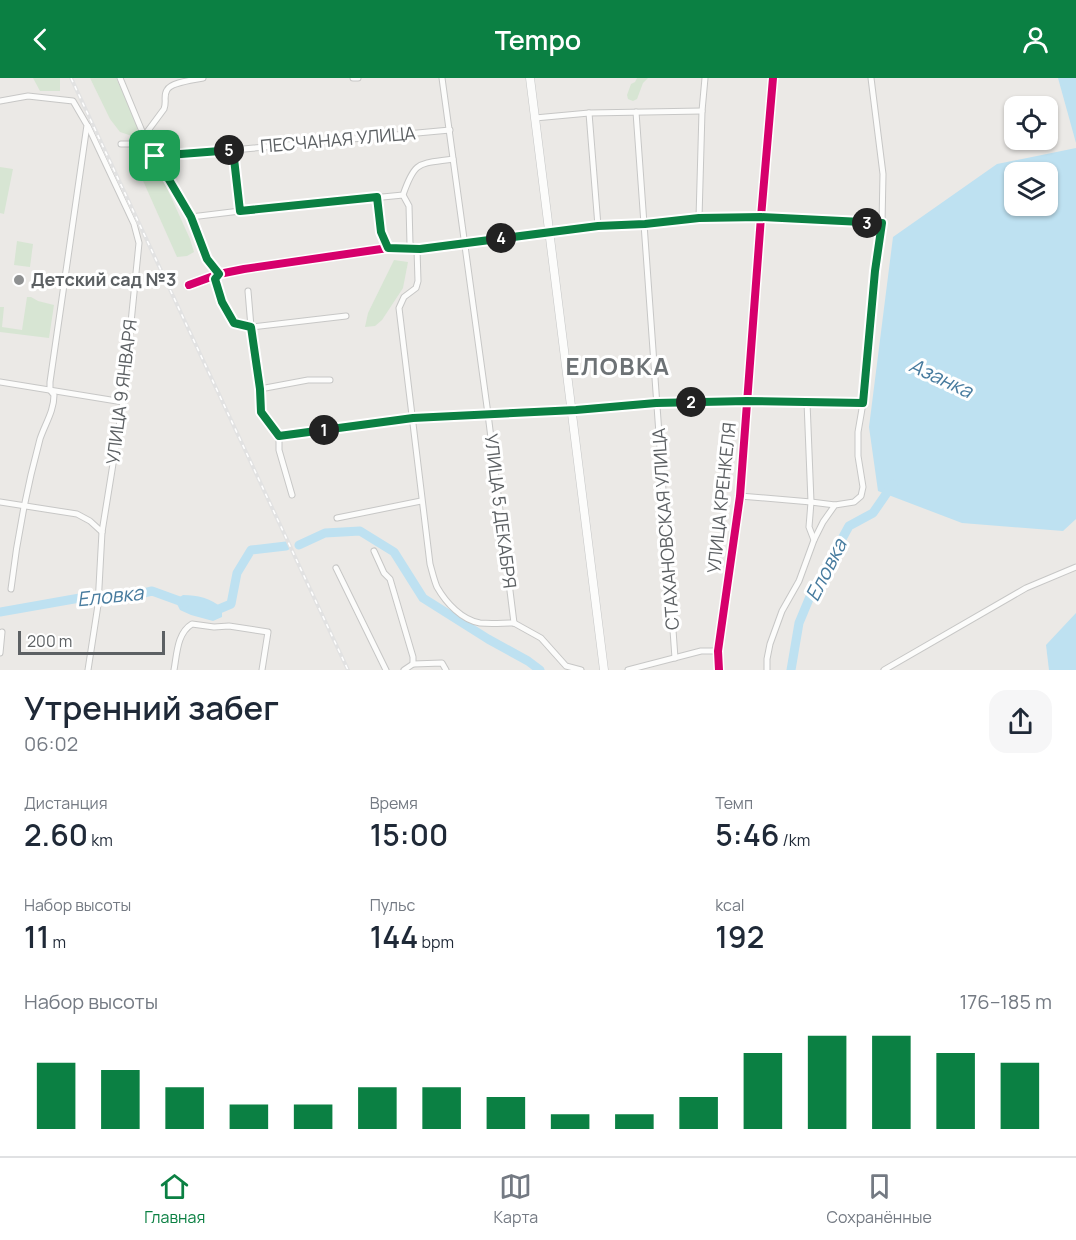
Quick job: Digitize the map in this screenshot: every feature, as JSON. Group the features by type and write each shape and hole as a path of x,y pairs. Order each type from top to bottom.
{"main road":[{"path":"530,78 604,670"}],"street":[{"path":"120,78 144,136 191,217 207,259 219,274"},
{"path":"121,144 131,144 144,136 165,109 167,89 173,85 203,78"},
{"name":"УЛИЦА 5 ДЕКАБРЯ","path":"442,78 514,623"},
{"path":"699,218 705,78"},
{"name":"УЛИЦА КРЕНКЕЛЯ","path":"719,670 718,651 740,496 773,78"},
{"path":"740,496 835,506 854,502 861,496 863,487 858,456 858,432 882,223 883,174 871,78"},
{"name":"УЛИЦА 9 ЯНВАРЯ","path":"0,101 28,96 73,101 87,125 134,224 139,243 123,402 102,532 98,605 88,670"},
{"path":"535,118 589,112 702,111"},
{"path":"589,112 598,226"},
{"name":"СТАХАНОВСКАЯ УЛИЦА","path":"636,112 675,658"},
{"path":"11,589 25,506 41,436 54,401 54,395 50,390 87,125"},
{"name":"ПЕСЧАНАЯ УЛИЦА","path":"155,156 450,130"},
{"path":"233,150 240,211"},
{"path":"417,249 410,244 408,206 403,195 413,170 422,164 453,159"},
{"path":"191,217 403,195"},
{"path":"377,197 381,232 388,248"},
{"path":"189,285 219,274 244,269 388,248 417,249 598,226 699,218 761,217 882,223"},
{"path":"417,249 418,282 416,288 404,297 399,308 421,501 430,564 436,585 443,597 459,614 469,620 514,623 541,638 566,666 581,670"},
{"path":"219,274 215,279 222,302 234,323 251,327 346,316"},
{"path":"248,291 261,412 279,436 279,450 292,495"},
{"path":"260,389 308,380 330,380"},
{"path":"0,382 123,402"},
{"path":"279,436 413,418 572,411 656,403 747,401 863,403"},
{"path":"807,402 811,502 809,527 814,540"},
{"path":"337,518 421,501"},
{"path":"0,502 77,514 90,521 102,532"},
{"path":"767,670 770,644 782,611 799,581 814,540 835,506"},
{"path":"374,550 384,573 390,579 413,664"},
{"path":"884,670 1026,588 1076,567"},
{"path":"336,568 386,670"},
{"path":"174,670 178,645 184,629 192,624 214,627 229,626 268,633 262,670"},
{"path":"0,653 2,632"},
{"path":"628,670 701,651 718,651"},
{"path":"404,670 413,664 442,663 446,670"}],"green space":[{"path":"33,78 60,78 60,91 40,91"},
{"path":"90,78 116,78 137,123 137,132 132,136 120,132 110,119"},
{"path":"637,78 648,78 643,83 637,99 633,101 628,99 627,95 631,84"},
{"path":"145,145 190,239 194,252 187,256 177,257 136,165 137,151"},
{"path":"0,167 13,169 4,214 0,213"},
{"path":"17,241 33,244 30,267 14,265"},
{"path":"394,260 408,262 403,288 382,320 375,326 365,327 368,313"},
{"path":"27,297 54,305 49,338 0,332 0,307 4,307 2,327 22,330"}],"water":[{"path":"1058,78 1076,78 1076,143"},
{"name":"Азанка","path":"1076,148 1076,519 1063,531 962,523 878,491 869,427 893,237 997,164 1004,163 1004,216 1058,216 1058,162 1007,162"},
{"path":"183,595 208,599 222,608 222,617 213,621 180,610 175,600"},
{"path":"1076,613 1076,670 1049,670 1046,645"}],"waterway":[{"name":"Еловка","path":"791,670 799,623 809,599 849,526 873,513 893,484"},
{"name":"Еловка","path":"299,545 325,533 360,531 394,552 423,598 540,670"},
{"name":"Еловка","path":"212,612 231,604 237,573 251,550 286,546"},
{"name":"Еловка","path":"0,612 91,596 118,599 152,591 185,603"}],"railway":[{"path":"71,78 348,670"}],"cycle path":[{"path":"719,670 718,651 740,496 773,78"},
{"path":"189,285 219,274 244,269 388,248 420,249 598,226 699,218 761,217 882,223"}],"place":[{"name":"Детский сад №3","path":"19,280"}],"district":[{"name":"ЕЛОВКА","path":"618,367"}],"route":[{"path":"233,150 240,211 377,197 381,232 388,248 420,249 598,226 699,218 761,217 882,223 875,271 863,403 747,401 656,403 576,410 413,418 279,436 261,412 251,327 234,323 222,302 215,279 219,274 207,259 191,217 155,156 233,150"}]}
